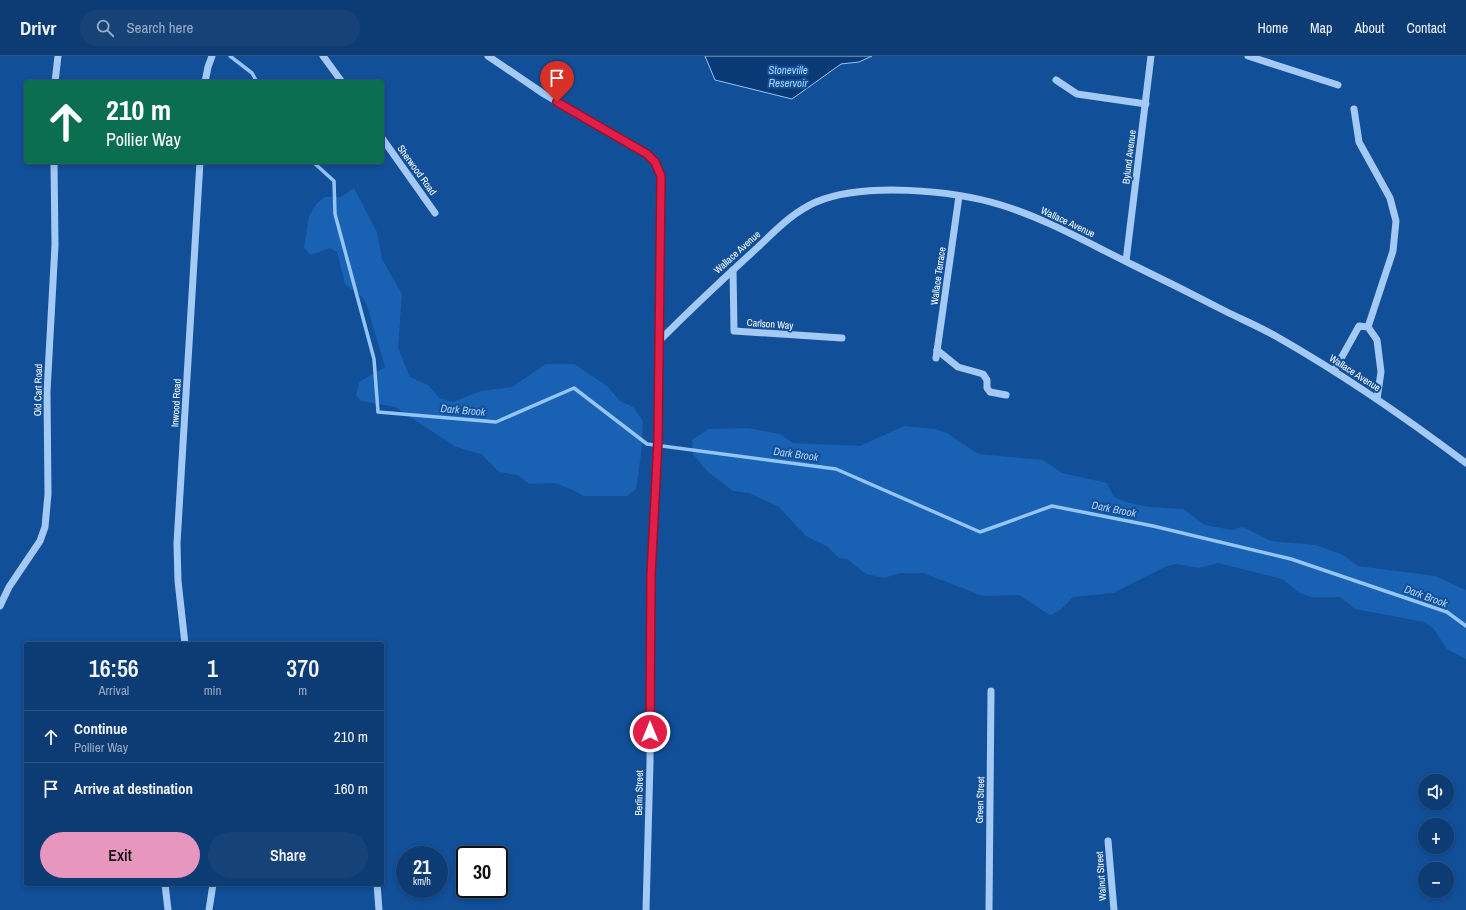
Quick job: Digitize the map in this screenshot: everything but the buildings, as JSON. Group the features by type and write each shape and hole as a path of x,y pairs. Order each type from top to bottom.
{"street":[{"path":"55,80 58,56"},
{"path":"205,80 212,56"},
{"path":"323,56 341,80"},
{"name":"Berlin Street","path":"488,56 544,94 642,151 655,162 659,171 661,186 658,449 651,576 650,771 646,910"},
{"name":"Bylund Avenue","path":"1126,261 1151,56"},
{"path":"1248,56 1338,85"},
{"path":"1056,80 1077,94 1146,104"},
{"path":"1354,109 1358,142 1390,198 1396,221 1393,252 1368,327"},
{"name":"Sherwood Road","path":"384,141 435,212"},
{"name":"Old Cart Road","path":"0,606 9,587 40,541 47,518 48,392 55,245 54,164"},
{"name":"Inwood Road","path":"185,642 178,581 178,543 200,164"},
{"name":"Wallace Avenue","path":"659,341 708,292 791,217 808,206 822,200 855,193 887,190 918,191 959,196 990,202 1027,214 1126,261 1277,337 1377,399 1466,463"},
{"name":"Wallace Terrace","path":"936,358 959,196"},
{"name":"Carlson Way","path":"733,270 734,331 842,338"},
{"path":"1334,371 1359,326 1368,327 1377,340 1381,372 1377,399"},
{"path":"937,350 958,367 984,374 987,380 987,388 990,392 1006,395"},
{"name":"Green Street","path":"989,910 991,691"},
{"name":"Walnut Street","path":"1108,841 1114,910"},
{"path":"164,886 168,910"},
{"path":"209,910 213,886"},
{"path":"377,886 379,910"}],"shaded area":[{"path":"354,188 377,232 382,259 402,294 398,348 410,377 428,385 439,398 453,402 481,391 512,387 546,364 574,364 607,386 620,401 633,407 643,421 641,454 636,489 627,496 584,496 571,489 554,483 529,484 518,475 499,472 481,454 456,447 395,407 361,401 356,395 359,382 385,367 367,306 363,298 345,284 337,252 330,248 311,255 304,248 309,216 317,203 325,197 341,197"},
{"path":"904,426 935,429 947,433 978,454 1043,460 1062,473 1107,483 1114,497 1126,502 1149,507 1183,509 1205,525 1232,530 1243,527 1271,541 1316,545 1343,555 1358,566 1435,576 1466,590 1466,659 1447,649 1433,628 1424,622 1355,609 1340,597 1311,597 1300,593 1282,579 1218,563 1199,568 1176,564 1167,566 1113,593 1073,597 1059,611 1050,615 1019,595 983,596 923,573 900,573 884,578 866,574 847,559 839,558 828,547 806,536 779,507 749,493 733,491 708,472 693,454 692,440 709,429 748,428 780,434 793,443 860,446"}],"water":[{"name":"Stoneville Reservoir","path":"705,56 872,56 859,62 841,64 792,99 715,80"}],"waterway":[{"name":"Dark Brook","path":"230,56 252,73 256,80"},
{"name":"Dark Brook","path":"315,164 334,181 335,214 374,359 378,412 496,422 574,388 647,444 836,469 980,532 1052,506 1153,526 1291,559 1447,612 1466,626"}],"route":[{"path":"557,102 647,154 655,162 661,176 658,440 651,576 650,732"}]}
